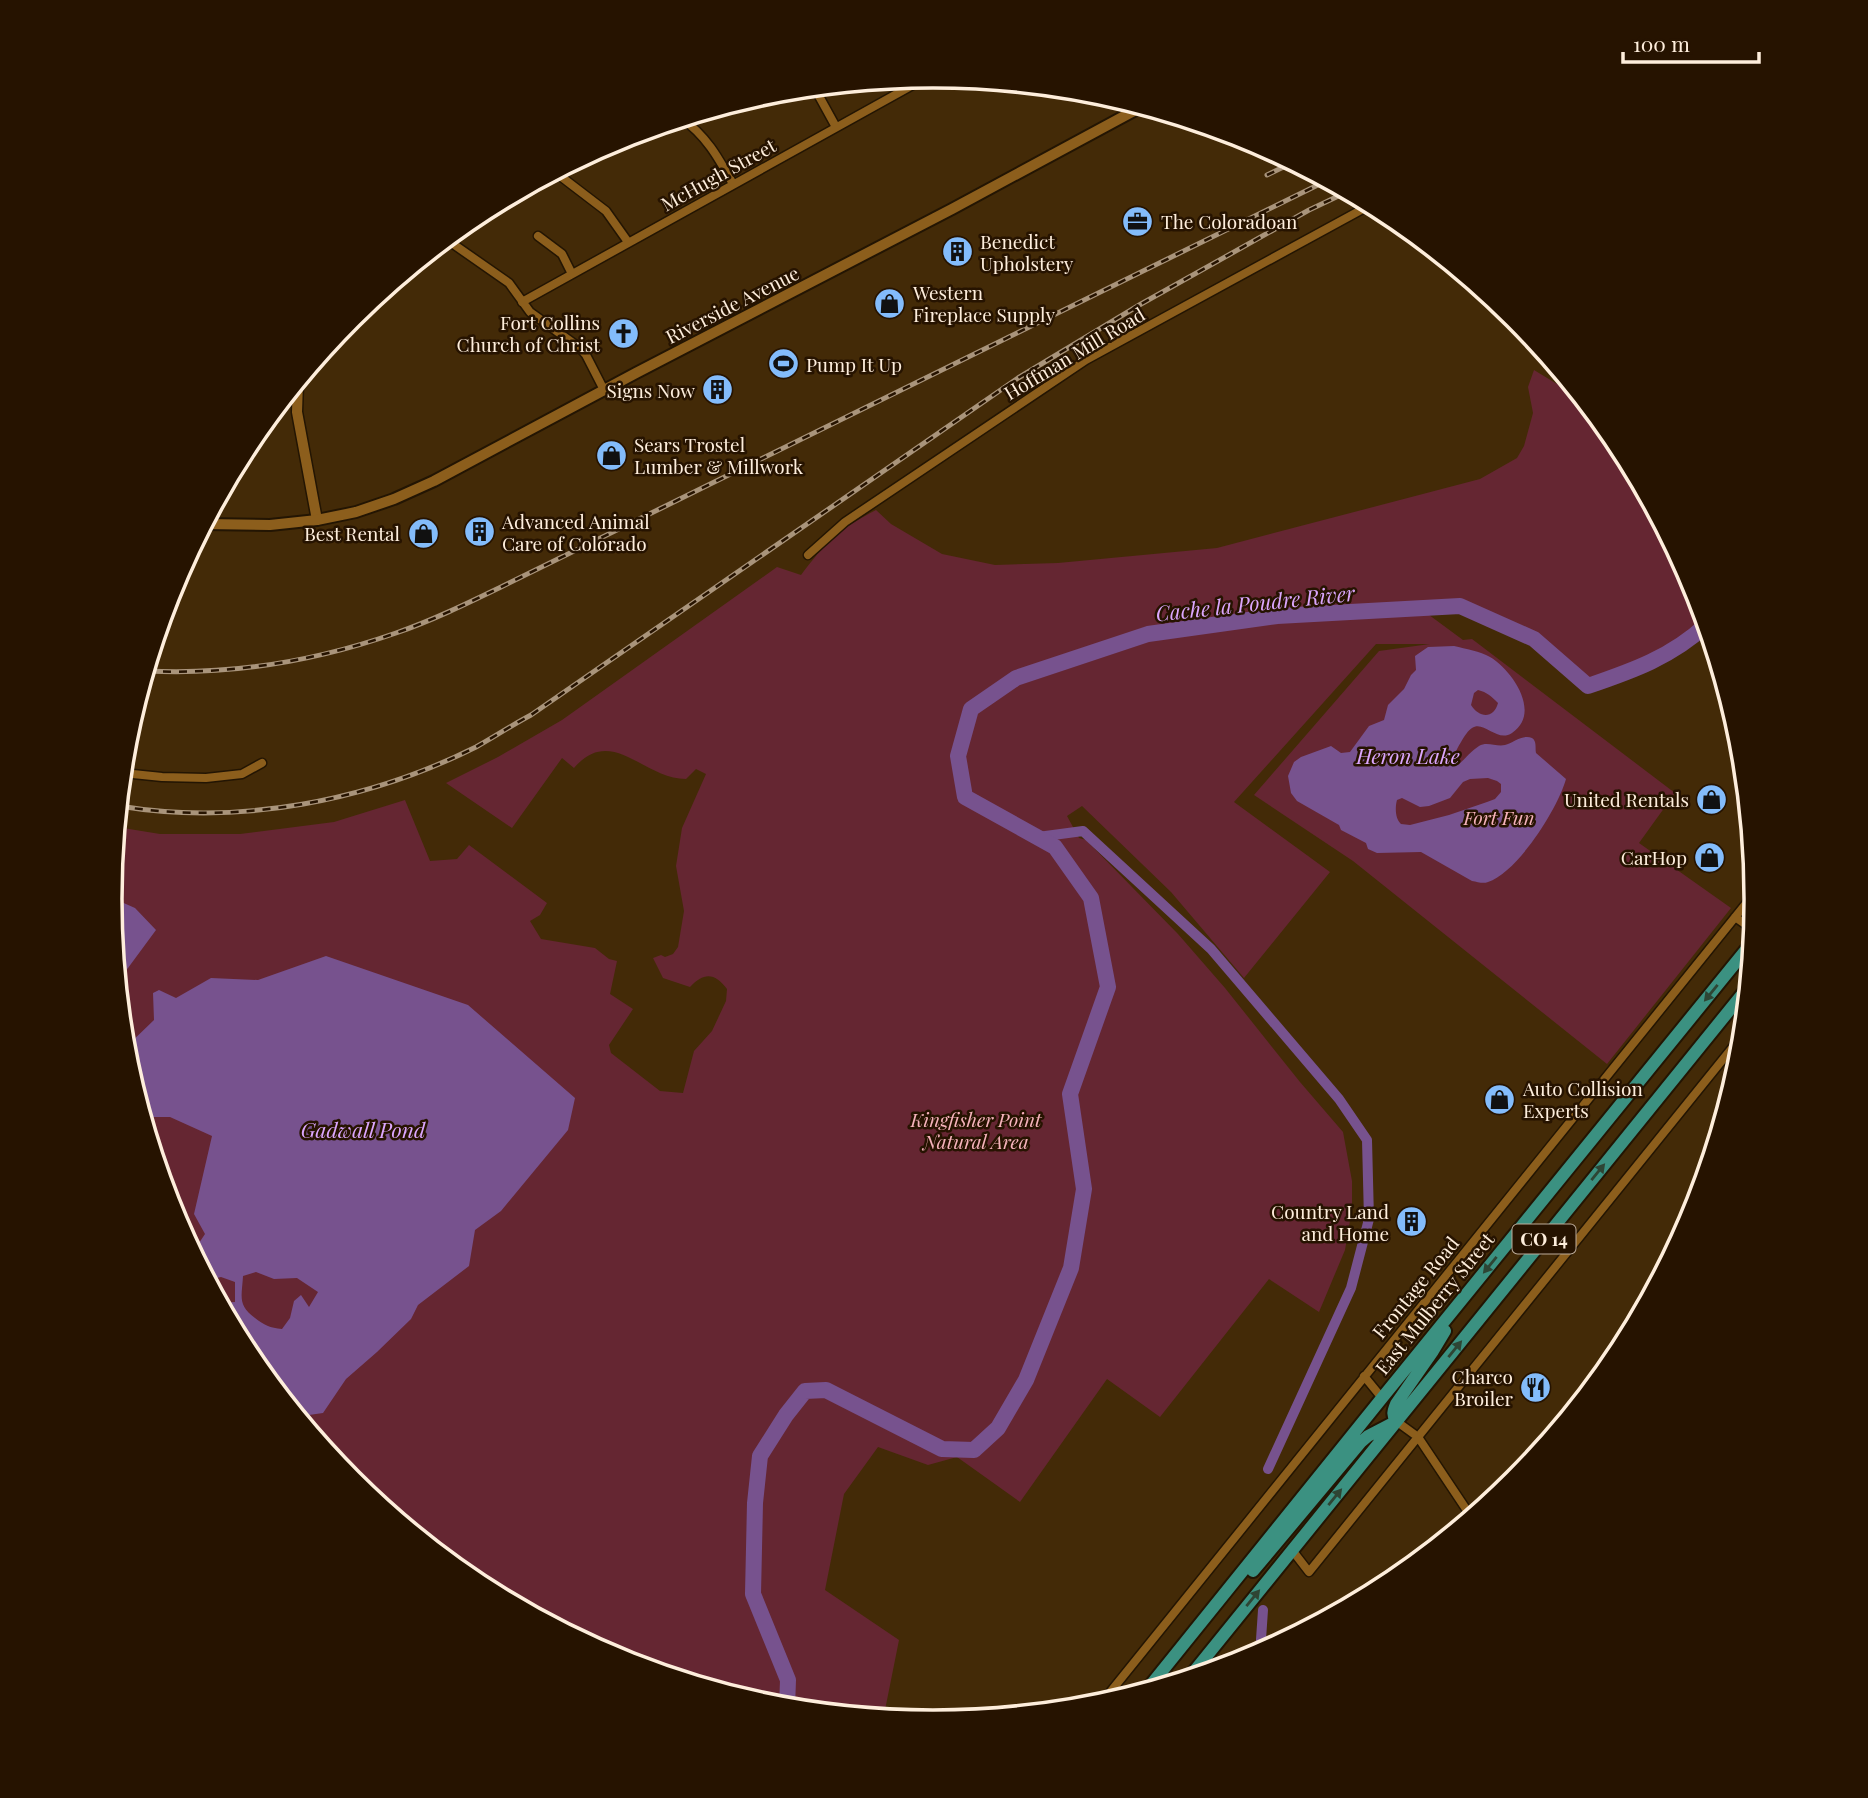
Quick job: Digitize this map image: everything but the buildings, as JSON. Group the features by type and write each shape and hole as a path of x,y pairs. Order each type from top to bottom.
{"highway":[{"name":"East Mulberry Street","path":"1156,1679 1744,952"},
{"name":"CO 14","path":"1199,1666 1740,997"},
{"path":"1186,1644 1261,1563 1361,1442 1396,1421 1393,1411 1396,1404 1433,1351 1466,1294"}],"main road":[{"name":"Riverside Avenue","path":"214,524 270,525 317,520 356,512 420,488 953,209 1132,112"}],"street":[{"name":"McHugh Street","path":"523,302 906,89"},
{"path":"819,96 836,127"},
{"path":"690,126 701,134 733,184"},
{"path":"562,178 606,211 628,242"},
{"name":"Hoffman Mill Road","path":"808,555 845,522 1086,360 1362,210"},
{"path":"538,236 562,254 572,274"},
{"path":"454,245 509,283 530,313 580,348 604,390"},
{"path":"298,396 297,412 317,520"},
{"path":"132,774 206,778 242,774 262,763"},
{"name":"Frontage Road","path":"1111,1691 1745,905"},
{"path":"1735,917 1745,924"},
{"path":"1292,1550 1309,1572 1731,1049"},
{"path":"1364,1376 1382,1398"},
{"path":"1396,1421 1418,1437 1467,1511"}],"green space":[{"name":"Kingfisher Point Natural Area","path":"1534,370 1557,384 1559,382 1609,448 1662,540 1699,631 1666,654 1588,686 1534,639 1460,606 1421,609 1463,640 1472,639 1675,793 1639,843 1731,908 1607,1064 1353,861 1254,795 1379,651 1430,644 1376,644 1234,802 1330,872 1244,978 1171,892 1082,806 1067,816 1079,838 1086,840 1178,934 1343,1132 1352,1181 1352,1209 1345,1250 1319,1312 1269,1279 1160,1417 1107,1379 1020,1502 957,1457 928,1465 878,1447 844,1494 825,1590 899,1640 885,1709 828,1704 724,1683 623,1649 575,1627 483,1574 440,1543 360,1473 324,1434 259,1350 231,1305 184,1210 166,1160 150,1109 129,1005 122,899 126,828 160,834 240,834 334,822 405,800 430,861 457,859 469,845 547,903 540,915 530,921 541,939 595,948 609,959 617,961 610,994 633,1009 609,1045 611,1053 660,1091 683,1093 694,1051 712,1031 726,1001 727,989 714,977 709,976 690,987 663,978 653,958 673,954 678,947 684,911 676,866 682,828 706,774 696,769 686,779 670,777 615,752 601,751 588,756 574,768 562,758 512,828 446,783 562,720 777,567 801,575 834,537 876,510 891,524 942,554 995,565 1058,563 1217,548 1480,479 1517,458 1524,446 1533,413 1528,387"}],"water":[{"name":"Heron Lake","path":"1454,646 1490,657 1515,681 1524,704 1521,725 1512,733 1496,734 1477,726 1469,730 1455,753 1453,764 1458,765 1482,745 1505,745 1529,737 1535,741 1536,753 1566,779 1546,822 1524,853 1500,876 1486,883 1472,881 1421,852 1377,853 1368,849 1366,843 1297,801 1291,793 1288,776 1294,762 1331,746 1341,753 1350,752 1369,726 1384,720 1388,705 1404,689 1416,670 1415,656 1428,647","holes":["1478,690 1487,693 1498,703 1490,714 1482,714 1471,705 1474,693","1488,778 1501,784 1501,792 1495,799 1410,825 1401,824 1398,819 1397,800 1402,798 1420,807 1429,806 1450,798 1463,782"]},
{"path":"122,902 135,908 156,930 126,970"},
{"name":"Gadwall Pond","path":"326,956 468,1005 575,1098 568,1130 501,1211 475,1230 469,1266 418,1305 411,1319 346,1379 323,1413 309,1415 290,1393 230,1302 235,1302 235,1282 217,1278 199,1243 205,1234 194,1214 212,1136 170,1117 153,1117 150,1109 135,1039 154,1020 153,993 159,990 176,998 211,978 258,980","holes":["256,1272 274,1279 297,1278 318,1292 309,1307 301,1295 294,1301 290,1318 282,1329 264,1324 245,1309 242,1300 243,1276"]}],"waterway":[{"name":"Cache la Poudre River","path":"787,1697 788,1680 753,1594 755,1503 760,1456 786,1415 805,1391 826,1390 942,1449 974,1450 998,1428 1026,1380 1071,1268 1084,1189 1070,1094 1108,987 1091,898 1055,847 965,797 958,756 971,709 1016,678 1148,634 1277,616 1460,606 1534,639 1588,686 1666,654 1699,631"},
{"path":"1038,837 1083,831 1211,949 1339,1099 1367,1140 1369,1219 1351,1288 1268,1469"},
{"path":"1261,1642 1263,1610"}],"railway":[{"path":"1267,175 1284,167"},
{"path":"156,671 210,671 273,664 366,643 422,623 499,588 1319,185"},
{"path":"128,807 210,813 302,804 392,782 476,747 531,715 1018,378 1141,304 1339,196"}],"place":[{"name":"The Coloradoan","path":"1138,221"},
{"name":"Benedict Upholstery","path":"957,252"},
{"name":"Western Fireplace Supply","path":"890,303"},
{"name":"Fort Collins Church of Christ","path":"623,333"},
{"name":"Pump It Up","path":"783,364"},
{"name":"Signs Now","path":"718,390"},
{"name":"Sears Trostel Lumber & Millwork","path":"611,455"},
{"name":"Advanced Animal Care of Colorado","path":"479,532"},
{"name":"Best Rental","path":"423,533"},
{"name":"United Rentals","path":"1712,799"},
{"name":"CarHop","path":"1710,857"},
{"name":"Auto Collision Experts","path":"1500,1099"},
{"name":"Country Land and Home","path":"1412,1222"},
{"name":"Charco Broiler","path":"1536,1387"}],"park label":[{"name":"Fort Fun","path":"1499,817"}]}
